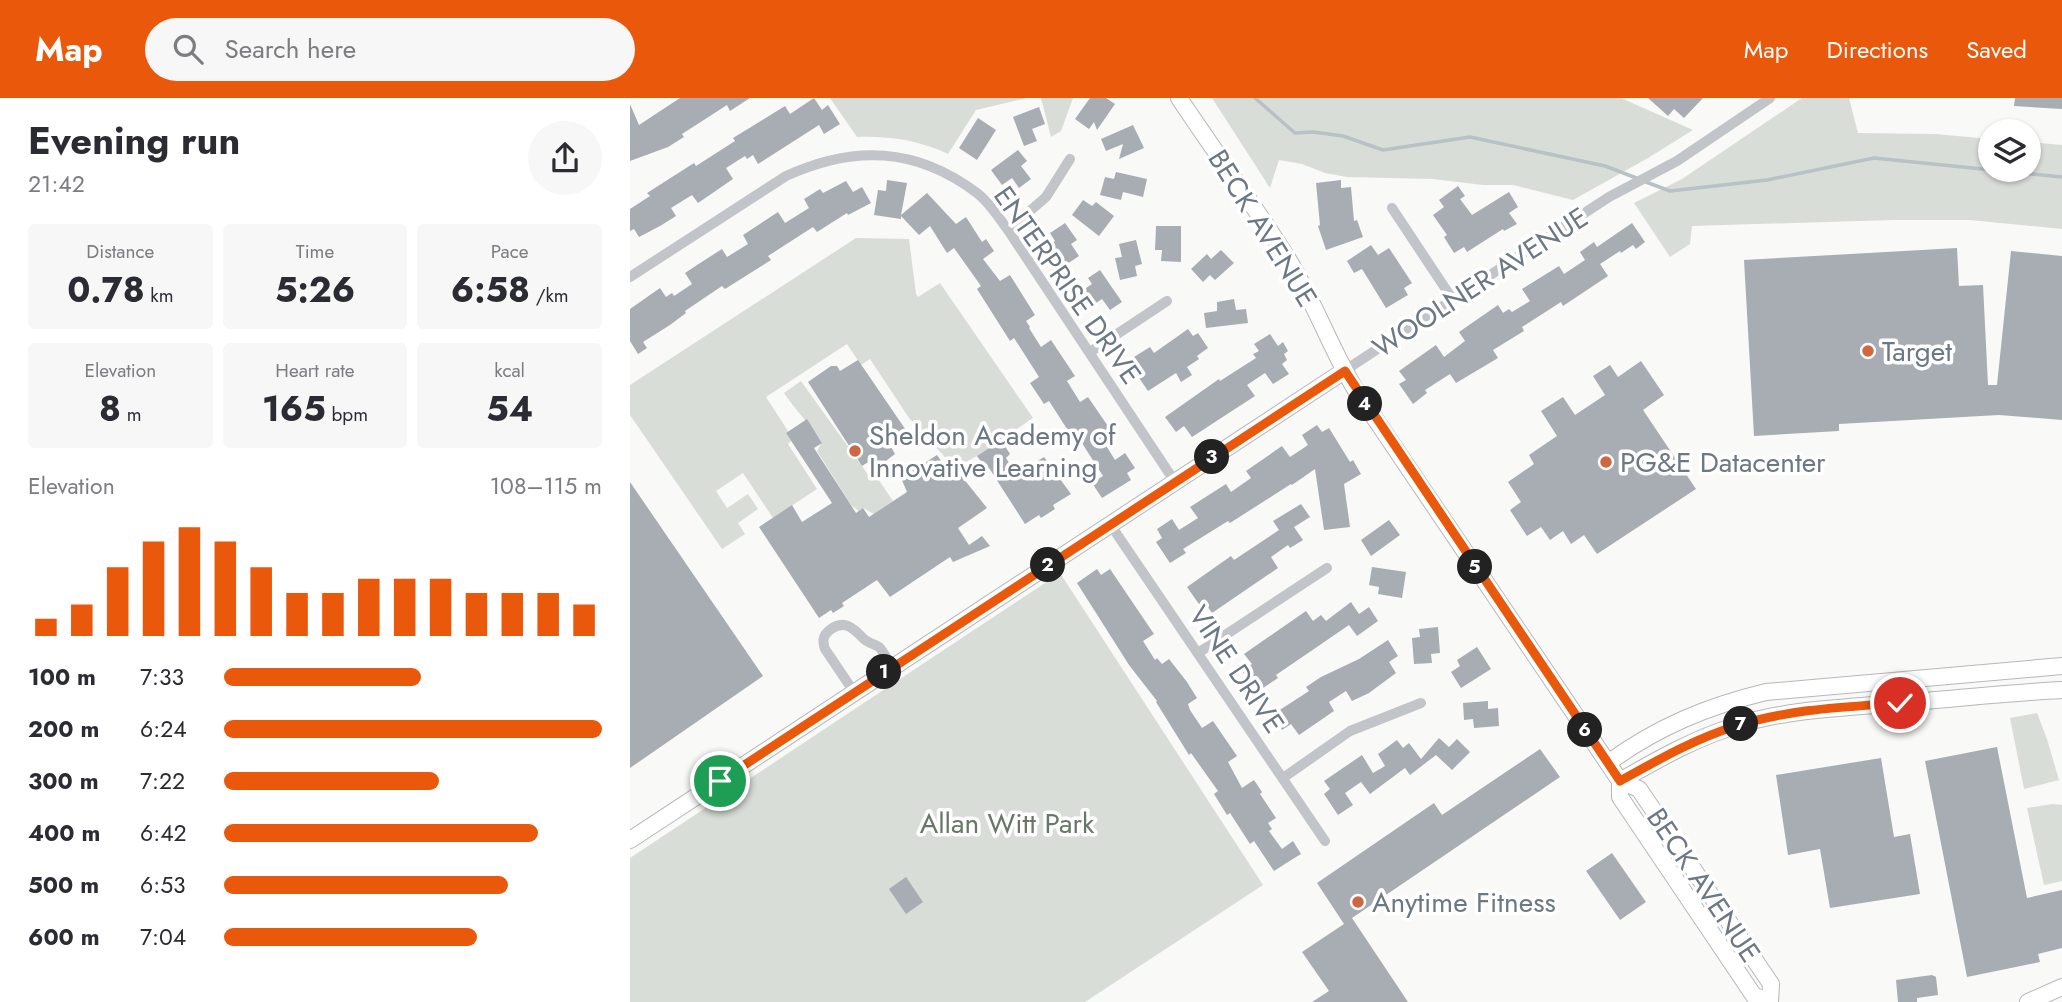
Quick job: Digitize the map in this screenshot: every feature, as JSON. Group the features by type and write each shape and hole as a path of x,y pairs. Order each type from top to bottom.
{"street":[{"name":"BECK AVENUE","path":"1179,98 1289,260 1345,371 1620,781 1639,789 1771,984 1770,1002"},
{"name":"WOOLNER AVENUE","path":"630,840 1609,197 1687,155 1765,99"},
{"name":"ENTERPRISE DRIVE","path":"630,277 786,176 812,164 846,155 880,155 915,160 951,176 979,194 1009,230 1175,482"},
{"path":"1009,230 1046,197 1070,159"},
{"path":"1392,208 1453,300"},
{"path":"1090,352 1167,301"},
{"name":"VINE DRIVE","path":"1110,524 1325,841"},
{"path":"1198,653 1327,568"},
{"path":"854,692 825,649 824,635 832,628 843,624 854,627 865,640 879,647 892,667"},
{"path":"1608,763 1668,725 1725,702 1766,692 2062,666"},
{"path":"1620,781 1698,739 1771,716 2062,690"},
{"path":"1283,778 1350,731 1422,703"},
{"path":"2028,1002 2062,987"}],"green space":[{"path":"830,98 1026,98 976,110 948,154 903,140 857,137"},
{"path":"1041,98 1073,98 1061,131 1051,137"},
{"path":"1212,98 1621,98 1693,130 1573,200 1513,185 1483,185 1433,179 1347,177 1279,160 1270,188"},
{"path":"1802,98 1849,98 1858,133 1935,134 1978,138 1978,182 2041,182 2041,143 2062,145 2062,229 1970,220 1692,226 1690,244 1670,257 1634,203 1682,179"},
{"path":"856,238 909,239 918,297 940,283 1033,418 955,468 909,418 870,359 861,365 847,344 766,397 788,431 786,433 791,441 788,444 817,489 773,518 743,473 716,491 727,508 748,494 758,509 738,523 745,534 722,549 630,415 630,385"},
{"path":"801,381 869,476 874,473 893,501 874,514 863,508 859,511 851,505 817,451 822,442 784,393"},
{"name":"Allan Witt Park","path":"1060,573 1263,885 1085,1002 630,1002 630,858"},
{"path":"2037,713 2059,780 2024,789 2010,718"},
{"path":"2062,805 2062,881 2044,885 2027,808"}],"building":[{"path":"680,98 750,98 730,111 727,105 682,134 684,137 668,147 630,161 630,104 639,125"},
{"path":"814,98 822,110 828,105 840,124 824,134 819,125 758,164 753,155 747,159 745,156 726,168 733,179 698,203 692,195 671,208 676,216 660,226 639,237 634,229 630,231 630,209 650,196 647,193 694,163 696,166 735,141 733,138 785,106 790,114"},
{"path":"1090,98 1106,98 1115,104 1097,130 1094,122 1089,129 1075,119"},
{"path":"1648,98 1703,98 1684,118 1674,109 1668,116"},
{"path":"2015,98 2062,98 2062,109 2014,106"},
{"path":"1039,107 1045,124 1032,129 1037,141 1024,146 1013,117"},
{"path":"978,118 996,130 977,160 959,148"},
{"path":"1133,125 1144,148 1119,159 1123,144 1106,151 1101,139"},
{"path":"1018,150 1027,161 1021,166 1031,179 1019,188 1012,178 1002,185 991,170"},
{"path":"1116,172 1147,179 1143,197 1123,192 1121,200 1100,195 1105,177 1114,179"},
{"path":"887,180 907,183 901,215 927,193 956,224 966,217 982,242 986,239 994,251 983,259 1000,281 1010,275 1035,315 1026,321 1029,328 1041,347 1051,340 1075,376 1067,381 1080,402 1088,397 1112,432 1102,439 1115,460 1125,453 1135,468 1127,473 1131,480 1102,498 1092,483 1103,476 1073,429 1069,432 1049,401 1044,404 1030,383 1039,377 1014,338 1010,341 977,289 981,286 954,248 947,253 930,226 919,235 901,216 901,219 874,215 878,190 886,191"},
{"path":"1341,180 1341,188 1351,187 1354,221 1357,220 1363,237 1326,250 1318,226 1316,183"},
{"path":"846,181 853,192 862,187 871,203 848,215 847,213 817,232 813,227 768,256 771,260 725,289 722,286 643,342 647,348 638,354 630,341 630,309 660,288 666,297 672,293 674,296 692,284 685,273 722,249 727,257 748,244 743,235 778,212 785,223 809,208 804,199 820,189 823,193"},
{"path":"1458,186 1465,196 1460,199 1472,215 1509,192 1518,207 1509,213 1517,224 1504,231 1503,229 1467,252 1464,247 1454,253 1444,237 1447,235 1433,215 1444,207 1439,200"},
{"path":"1083,200 1092,206 1096,202 1114,216 1099,236 1072,215"},
{"path":"1065,223 1077,240 1071,244 1079,256 1064,266 1049,245 1055,241 1050,233"},
{"path":"1632,223 1645,242 1636,249 1633,245 1621,253 1620,251 1600,264 1608,276 1563,306 1561,302 1522,327 1524,331 1493,350 1498,358 1456,383 1450,374 1425,390 1427,393 1413,404 1399,384 1406,380 1399,371 1436,345 1444,357 1465,341 1459,332 1498,305 1503,313 1509,309 1512,312 1530,301 1522,289 1559,266 1564,274 1585,260 1580,252 1594,242 1597,247"},
{"path":"1156,226 1181,226 1181,262 1161,261 1162,250 1155,250"},
{"path":"1136,240 1142,264 1135,266 1137,276 1120,280 1115,258 1122,257 1119,244"},
{"path":"1371,245 1378,255 1389,248 1412,283 1404,288 1408,295 1386,308 1362,269 1354,273 1347,261"},
{"name":"Target","path":"1957,248 1959,286 1983,285 1988,385 1997,385 2011,251 2062,256 2062,420 1999,415 1839,424 1839,431 1754,436 1744,260"},
{"path":"1221,250 1234,263 1215,280 1210,275 1203,282 1191,269 1207,254 1211,259"},
{"path":"1100,270 1122,302 1110,310 1102,299 1093,305 1083,290 1092,284 1088,278"},
{"path":"1234,299 1236,310 1246,309 1248,323 1206,328 1204,313 1217,311 1217,302"},
{"path":"1188,329 1193,336 1198,333 1208,348 1197,356 1199,359 1187,367 1192,375 1181,382 1176,373 1148,391 1135,372 1141,368 1134,357 1150,347 1154,353"},
{"path":"1270,334 1278,346 1283,342 1288,351 1284,354 1287,360 1282,364 1289,374 1273,384 1265,373 1247,385 1255,396 1192,437 1184,426 1176,432 1165,417 1219,379 1220,381 1256,358 1253,354 1259,351 1254,344"},
{"path":"858,360 910,436 891,447 895,454 878,467 873,459 862,466 808,382 831,366 837,366 840,371"},
{"name":"PG&E Datacenter","path":"1641,361 1664,395 1643,410 1696,489 1597,554 1584,535 1571,544 1563,531 1550,540 1541,527 1527,536 1510,510 1521,502 1508,482 1534,464 1529,455 1557,436 1541,411 1563,397 1575,415 1605,395 1593,376 1610,365 1618,377"},
{"path":"807,419 822,443 814,448 856,513 863,508 869,517 907,492 901,478 937,455 949,472 955,468 987,508 958,528 969,545 982,536 990,546 953,562 950,557 890,597 877,580 842,603 844,606 819,618 759,527 792,505 802,522 832,503 786,433"},
{"path":"1317,425 1322,432 1329,428 1350,462 1353,460 1361,474 1344,484 1350,527 1324,530 1315,469 1230,523 1228,521 1183,549 1186,553 1170,563 1156,542 1162,538 1157,529 1172,519 1179,530 1198,518 1190,507 1226,484 1231,492 1251,478 1246,471 1282,446 1290,457 1308,445 1302,435"},
{"path":"1001,440 1010,454 1006,458 1016,474 1044,457 1071,494 1053,505 1055,509 1025,524 989,468 987,470 977,456"},
{"path":"630,482 763,676 630,768"},
{"path":"1301,504 1310,517 1294,527 1303,540 1290,548 1288,545 1271,557 1278,568 1212,613 1205,603 1201,607 1187,587 1231,556 1234,560 1279,530 1273,521"},
{"path":"1389,520 1400,535 1371,556 1361,540"},
{"path":"1372,567 1406,572 1402,598 1378,594 1379,587 1369,585"},
{"path":"1097,569 1101,575 1110,569 1154,634 1143,641 1155,660 1157,658 1162,664 1169,659 1187,682 1197,698 1188,704 1202,728 1213,721 1237,756 1228,762 1242,788 1254,780 1262,792 1260,794 1276,818 1268,823 1272,829 1269,831 1282,849 1293,841 1301,854 1274,871 1254,841 1250,844 1230,813 1227,815 1214,794 1218,791 1191,753 1189,755 1157,701 1129,665 1077,583"},
{"path":"1351,602 1359,614 1369,607 1378,621 1357,636 1349,625 1276,675 1278,678 1257,692 1242,671 1252,664 1244,654 1306,611 1313,621 1321,615 1326,621"},
{"path":"1438,627 1440,653 1431,654 1432,663 1414,664 1412,638 1420,637 1419,629"},
{"path":"1388,640 1398,656 1389,662 1396,673 1369,693 1352,701 1346,691 1329,702 1334,711 1299,735 1291,724 1282,730 1272,715 1309,691 1306,687 1321,677 1359,659"},
{"path":"1477,647 1491,669 1461,688 1451,672 1460,666 1457,660"},
{"path":"1488,701 1488,709 1498,708 1499,726 1474,728 1473,719 1464,720 1463,703"},
{"path":"1439,738 1449,747 1457,739 1470,752 1452,770 1436,755 1410,775 1405,768 1370,794 1361,782 1345,793 1353,805 1338,815 1324,794 1330,789 1324,781 1362,755 1373,773 1385,766 1378,754 1397,740 1403,748 1409,743 1421,759"},
{"path":"1997,747 2027,898 2062,890 2062,948 2038,954 2040,962 1967,977 1925,761"},
{"path":"1540,749 1560,777 1352,918 1408,1002 1312,1002 1329,991 1302,952 1344,924 1317,883 1434,803 1442,815"},
{"path":"1881,758 1894,837 1910,834 1920,894 1830,908 1820,849 1788,855 1776,775"},
{"path":"1612,853 1646,902 1620,920 1586,871"},
{"path":"906,877 923,902 906,914 889,889"},
{"path":"1932,975 1936,977 1938,995 1917,998 1917,1002 1898,1002 1896,980"}],"waterway":[{"path":"1255,98 1295,133 1313,132 1343,136 1383,150 1470,137 1605,166 1639,179"},
{"path":"1646,182 1670,191 1767,180 1874,158 2062,177"}],"place":[{"name":"Target","path":"1868,351"},
{"name":"Sheldon Academy of Innovative Learning","path":"855,451"},
{"name":"PG&E Datacenter","path":"1606,462"},
{"name":"Anytime Fitness","path":"1358,902"}],"route":[{"path":"720,781 1345,371 1620,781 1698,739 1736,725 1771,716 1808,711 1900,703"}]}
